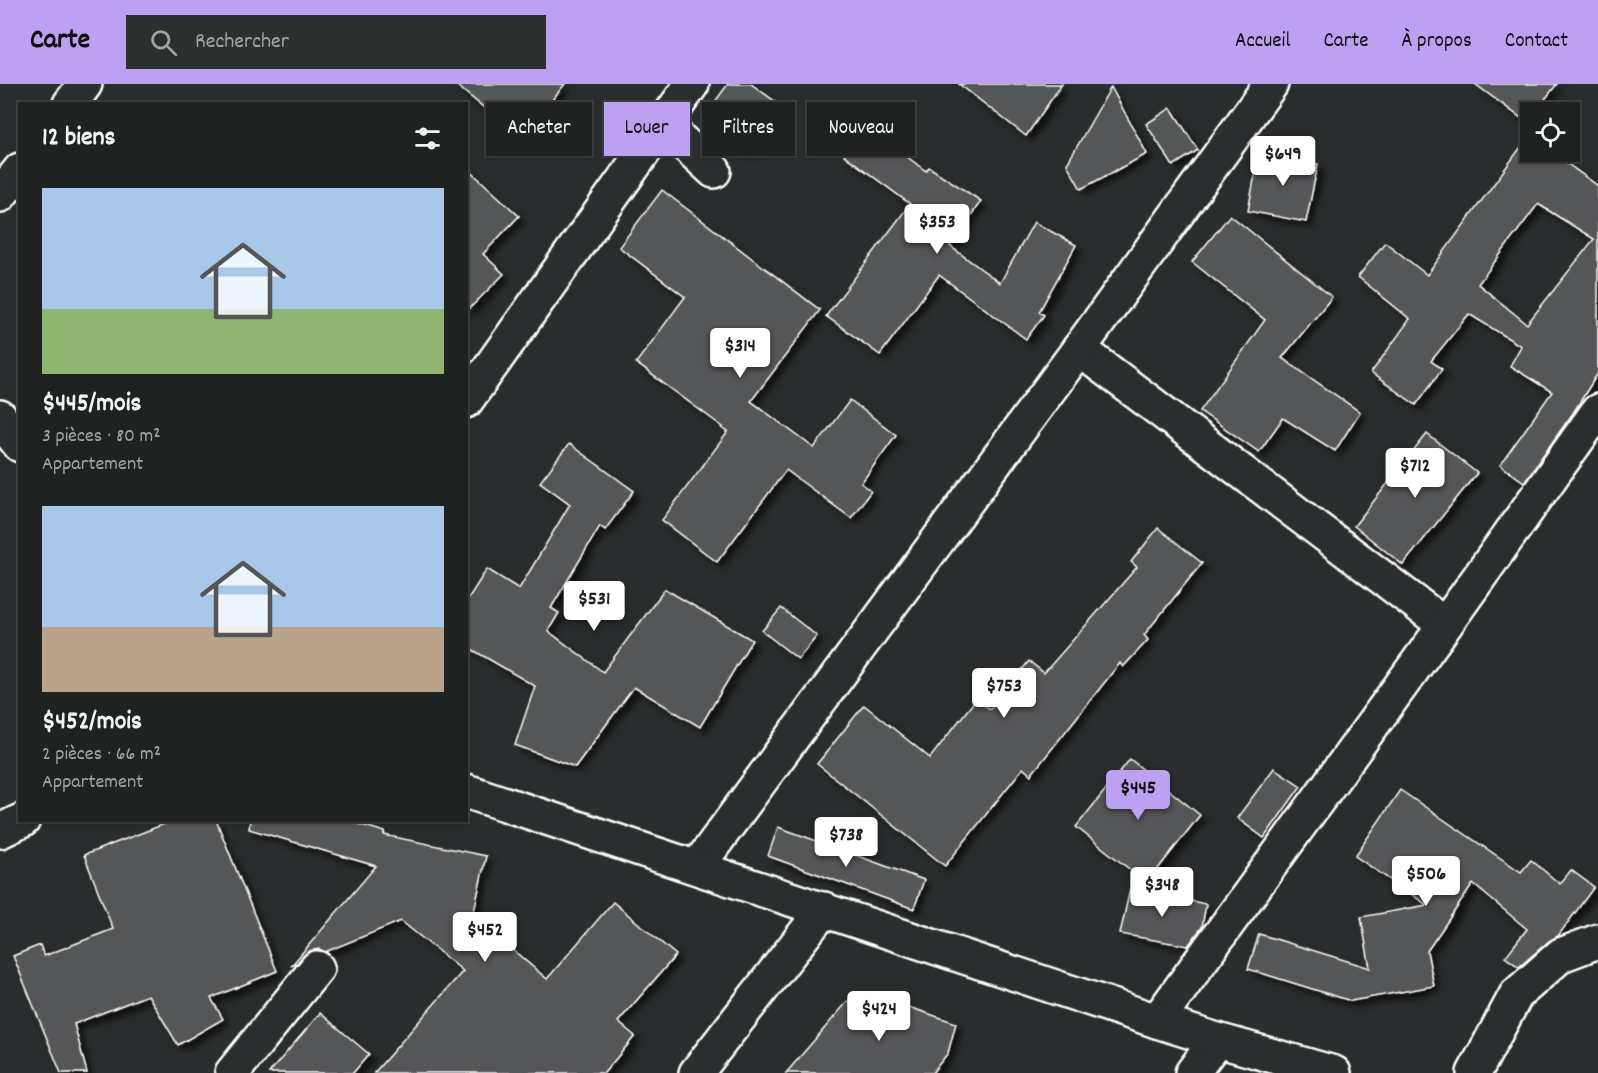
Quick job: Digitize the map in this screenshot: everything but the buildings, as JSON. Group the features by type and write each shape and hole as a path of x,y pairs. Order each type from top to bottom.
{"street":[{"path":"72,102 85,84"},
{"path":"679,102 692,84"},
{"path":"697,867 1271,84"},
{"path":"690,149 714,171"},
{"path":"468,398 640,156"},
{"path":"0,195 18,172"},
{"path":"1078,349 1445,625"},
{"path":"1157,1021 1598,411"},
{"path":"468,792 1157,1021 1334,1073"},
{"path":"0,831 19,822"},
{"path":"696,1073 824,909"},
{"path":"1474,1073 1515,995 1561,955 1598,941"},
{"path":"232,1073 317,968"},
{"path":"1192,1073 1218,1040"}]}
